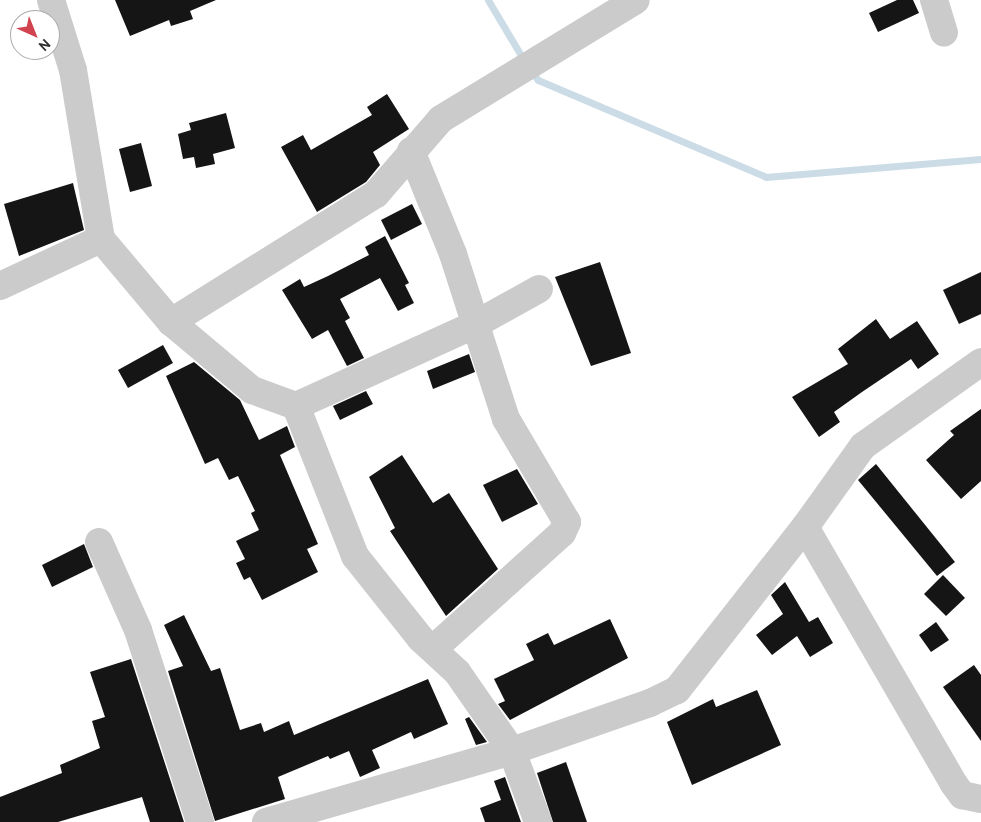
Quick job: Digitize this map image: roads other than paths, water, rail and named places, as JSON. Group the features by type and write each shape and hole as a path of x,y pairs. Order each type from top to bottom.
{"street":[{"path":"51,0 73,70 101,239 172,322 252,390 296,406 476,324 539,289"},
{"path":"172,322 376,194 441,120 636,0"},
{"path":"934,0 944,33"},
{"path":"412,151 476,324 506,419 567,522 562,533 432,649"},
{"path":"0,286 101,239"},
{"path":"275,821 512,751 650,704 677,690 805,527 863,446 981,362"},
{"path":"296,406 355,556 432,649 457,672 512,751 538,822"},
{"path":"805,527 954,784 962,794 981,799"},
{"path":"100,542 138,630 200,822"}],"waterway":[{"path":"488,0 525,62"},
{"path":"531,71 538,80 766,177 981,159"}]}
